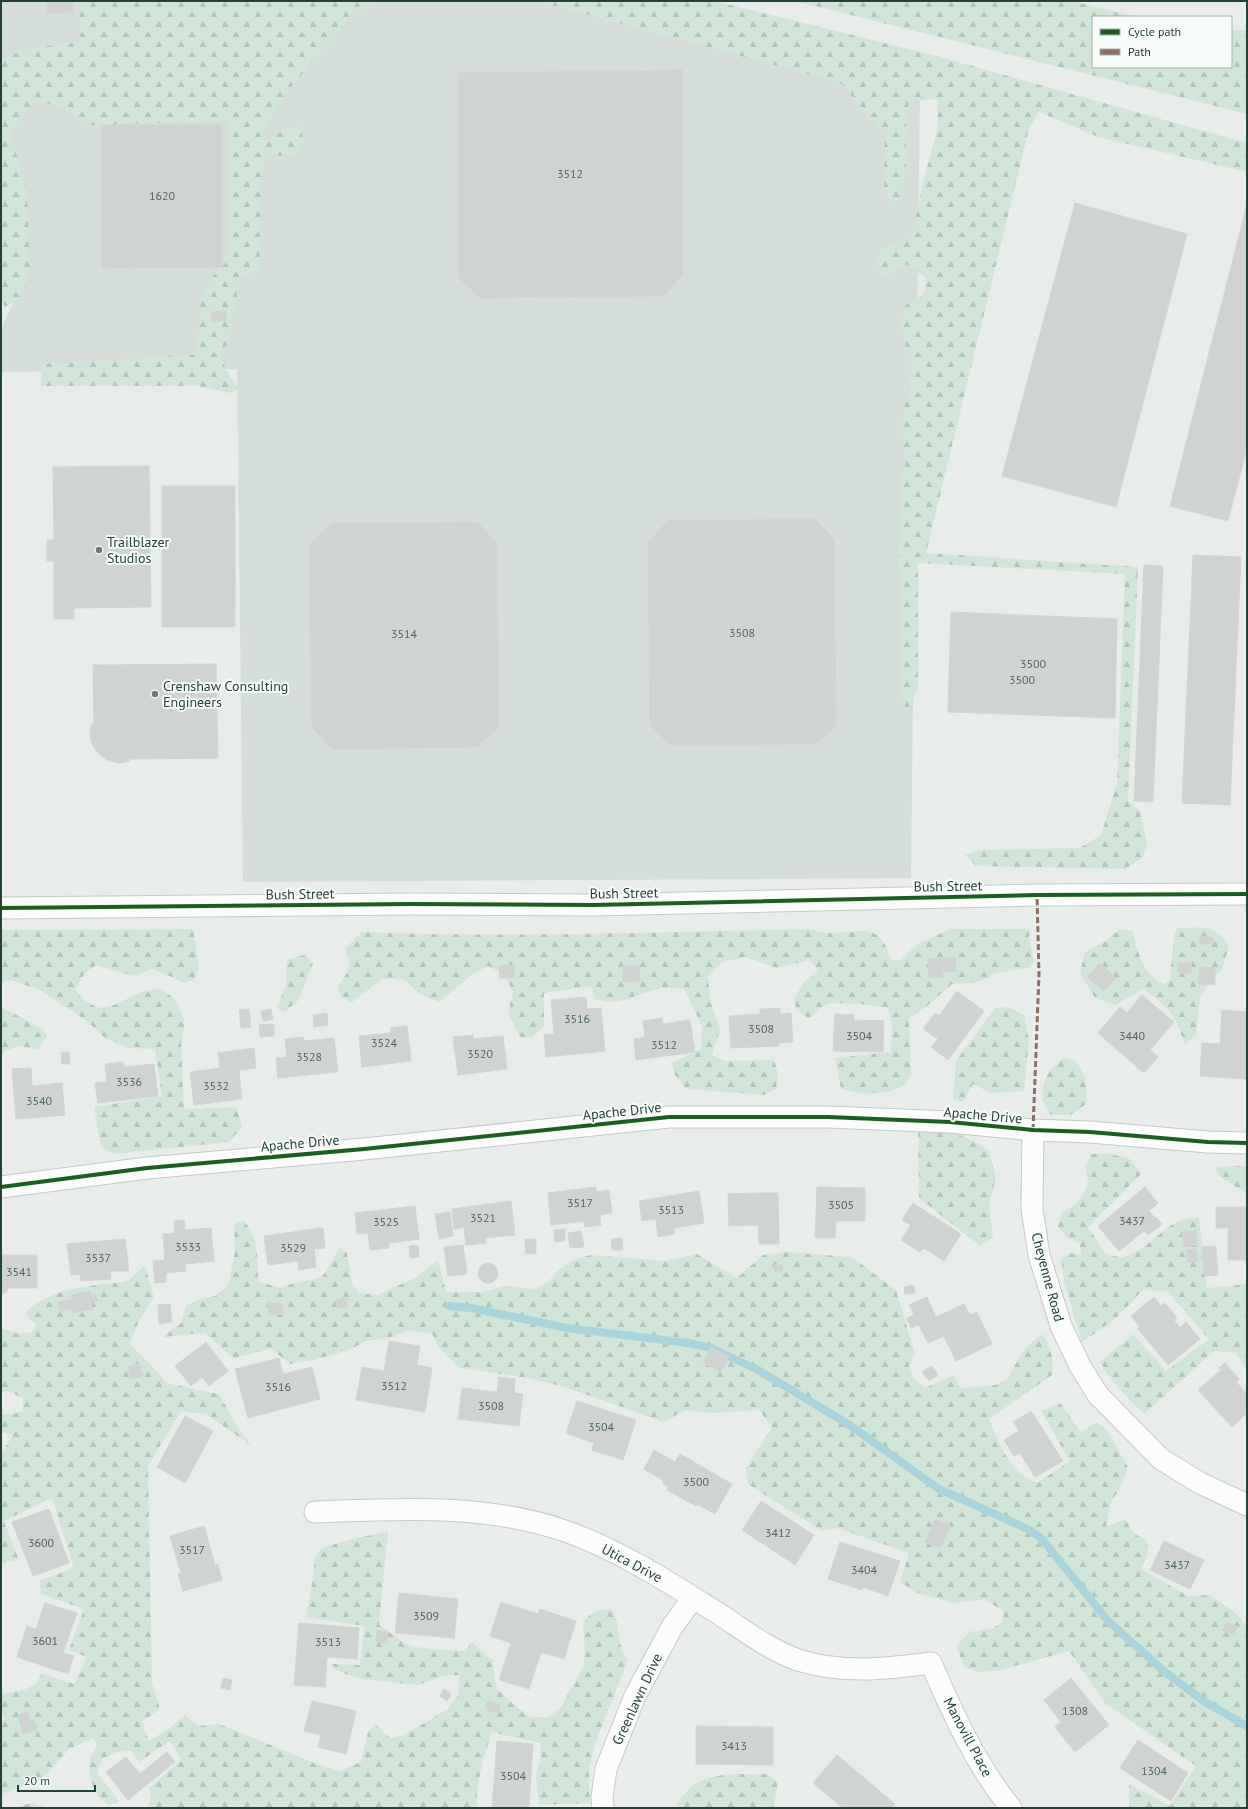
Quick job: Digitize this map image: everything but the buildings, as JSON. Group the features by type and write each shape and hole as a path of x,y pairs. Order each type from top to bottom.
{"street":[{"name":"Bush Street","path":"1,908 411,904 593,905 1029,895 1247,894"},
{"name":"Apache Drive","path":"1,1187 147,1168 364,1149 669,1117 808,1116 950,1122 1033,1130 1090,1132 1208,1142 1247,1143"},
{"name":"Cheyenne Road","path":"1033,1130 1032,1209 1039,1255 1061,1326 1080,1366 1098,1395 1161,1459 1200,1484 1247,1505"},
{"name":"Utica Drive","path":"315,1512 428,1510 478,1513 539,1523 610,1549 693,1598 776,1650 798,1660 821,1666 869,1670 931,1663"},
{"name":"Greenlawn Drive","path":"603,1808 602,1798 606,1769 635,1696 672,1627 693,1598"},
{"name":"Manovill Place","path":"931,1663 973,1752 998,1792 1011,1808"}],"shaded area":[{"path":"1,1 573,1 920,85 911,878 243,882 237,369 1,372 1,329 13,303 19,274 1,242"}],"green space":[{"path":"80,1 378,1 349,19 290,88 263,130 265,142 285,129 299,126 305,143 297,154 280,156 267,153 262,171 259,270 240,278 229,342 219,354 230,377 240,389 229,393 198,386 41,386 41,364 195,355 199,334 200,304 212,277 228,260 228,121 92,125 55,104 32,103 11,134 27,194 30,270 21,298 5,307 1,299 1,62 9,56 28,49 80,42"},
{"path":"537,1 714,1 929,54 1247,143 1247,172 1098,137 1039,112 1029,129 926,553 1138,567 1128,801 1140,811 1147,844 1143,857 1126,869 976,866 965,855 980,850 1080,848 1101,835 1117,783 1125,574 918,563 918,688 907,711 902,700 898,561 899,486 906,462 902,430 904,407 908,397 912,356 904,343 901,321 905,306 924,294 926,278 907,264 883,279 877,263 880,250 901,240 913,231 923,182 938,127 937,99 909,101 906,125 906,166 903,191 895,205 884,194 885,136 841,83"},
{"path":"795,1 1071,1 1133,16 1092,16 1092,68 1232,68 1232,30 1247,30 1247,114"},
{"path":"1177,928 1207,928 1213,930 1224,939 1229,946 1222,969 1209,983 1200,997 1196,1035 1185,1045 1178,1025 1169,1010 1144,988 1116,1005 1095,998 1080,973 1085,952 1106,941 1120,930 1132,930 1139,954 1145,967 1155,979 1163,984 1170,980 1174,936"},
{"path":"193,929 199,967 195,979 184,983 152,969 134,976 96,965 85,973 75,990 84,1000 98,1008 114,1005 141,992 160,988 176,1000 185,1022 181,1043 184,1109 237,1107 242,1127 229,1142 112,1154 101,1146 94,1107 162,1096 155,1049 127,1048 105,1038 88,1022 40,990 11,980 1,982 1,930"},
{"path":"808,929 827,933 868,931 874,933 886,946 891,959 900,961 916,945 950,929 1030,929 1029,937 1034,962 1028,968 994,973 986,979 971,983 952,984 927,1006 909,1018 911,1076 904,1086 888,1092 864,1094 841,1089 835,1058 891,1052 892,1024 888,1008 858,1004 829,1004 820,1008 809,1019 796,1009 794,999 803,983 818,970 810,960 776,968 745,957 723,962 708,976 710,998 720,1030 712,1055 725,1061 774,1060 778,1073 776,1089 764,1095 686,1089 675,1075 672,1063 701,1049 702,1027 685,990 676,988 658,989 612,1002 595,999 591,986 544,993 544,1026 532,1037 520,1037 508,1014 513,992 504,974 488,966 474,973 440,1002 421,995 403,979 382,979 351,1003 340,996 338,985 347,973 350,961 345,948 362,932 418,934 529,934"},
{"path":"305,955 313,964 297,1002 284,1012 277,1008 287,982 286,965 288,959"},
{"path":"1,1007 43,1029 47,1036 38,1050 18,1046 1,1053"},
{"path":"1008,1007 1024,1015 1029,1040 1024,1091 990,1093 973,1084 963,1102 953,1099 956,1061 995,1008"},
{"path":"1064,1058 1076,1061 1082,1072 1086,1086 1086,1104 1070,1115 1051,1115 1044,1105 1043,1087 1050,1071"},
{"path":"918,1126 938,1129 964,1137 972,1140 989,1151 996,1178 989,1205 993,1238 980,1246 919,1198"},
{"path":"1092,1154 1111,1154 1130,1159 1141,1174 1088,1227 1105,1253 1123,1257 1142,1248 1168,1227 1177,1222 1199,1218 1207,1288 1247,1284 1247,1371 1236,1353 1214,1351 1144,1414 1132,1402 1115,1383 1100,1362 1133,1334 1166,1371 1209,1339 1167,1291 1143,1290 1114,1320 1082,1342 1064,1281 1061,1258 1071,1253 1082,1255 1079,1243 1068,1238 1058,1227 1061,1213 1076,1204 1085,1191 1088,1181 1085,1167"},
{"path":"1247,1166 1247,1194 1219,1176 1214,1167"},
{"path":"243,1220 255,1241 258,1282 279,1287 322,1277 340,1248 347,1253 352,1285 360,1293 377,1295 417,1277 438,1260 446,1292 482,1292 505,1286 535,1289 549,1281 558,1270 574,1260 590,1255 666,1261 697,1254 737,1278 763,1255 785,1252 852,1257 896,1290 915,1354 909,1366 913,1378 925,1388 954,1375 961,1388 995,1385 1007,1380 1022,1354 1031,1343 1043,1334 1051,1354 1053,1364 1052,1375 989,1419 1001,1446 1013,1466 1022,1475 1037,1483 1070,1461 1041,1411 1060,1403 1080,1432 1097,1422 1107,1430 1128,1467 1119,1490 1111,1502 1106,1527 1125,1519 1134,1534 1147,1540 1148,1554 1141,1569 1188,1596 1209,1595 1236,1613 1247,1626 1247,1808 1129,1808 1129,1784 1170,1806 1196,1766 1106,1704 1069,1651 1001,1670 980,1672 965,1668 956,1647 969,1632 993,1628 1002,1623 1004,1611 984,1600 953,1603 917,1593 900,1582 909,1553 837,1528 822,1531 748,1484 746,1468 772,1427 759,1410 712,1413 686,1410 663,1422 565,1387 528,1378 460,1368 439,1348 432,1334 409,1330 391,1337 366,1341 349,1350 314,1360 290,1364 271,1349 233,1358 205,1333 162,1337 181,1323 186,1305 201,1299 215,1296 228,1286 235,1252 234,1224"},
{"path":"145,1266 154,1297 139,1320 130,1344 154,1368 166,1383 219,1394 240,1431 252,1446 206,1414 181,1411 148,1466 152,1682 160,1709 143,1721 144,1729 149,1741 168,1729 185,1715 198,1726 219,1724 317,1764 340,1771 361,1762 368,1732 375,1724 390,1738 404,1735 448,1709 459,1694 459,1675 444,1676 418,1685 363,1679 345,1674 335,1669 332,1664 360,1665 364,1626 306,1617 314,1573 314,1560 321,1548 388,1531 379,1625 404,1643 416,1647 466,1651 471,1642 493,1660 494,1676 498,1690 530,1717 549,1717 560,1708 583,1668 585,1654 583,1622 599,1610 612,1610 617,1623 621,1648 628,1660 596,1741 589,1768 590,1803 539,1805 536,1777 541,1758 540,1743 492,1732 479,1781 477,1792 478,1808 147,1808 151,1796 149,1788 181,1760 170,1741 139,1762 130,1750 114,1753 102,1759 97,1772 119,1801 109,1805 95,1792 91,1780 90,1760 97,1745 94,1738 69,1749 41,1780 1,1794 1,1722 6,1718 1,1713 1,1694 24,1690 37,1683 41,1673 74,1684 87,1657 69,1650 84,1609 41,1594 39,1581 74,1568 52,1498 4,1521 19,1560 1,1563 1,1454 13,1435 1,1432 1,1414 12,1414 23,1411 23,1398 7,1391 1,1392 1,1328 20,1334 32,1332 37,1325 27,1316 27,1311 44,1299 73,1289 126,1281"},
{"path":"728,1774 767,1774 778,1783 773,1808 675,1808 686,1792 697,1783 703,1780"},
{"path":"32,1803 43,1806 43,1808 13,1808"}],"waterway":[{"path":"449,1306 471,1308 567,1328 688,1343 711,1348 758,1370 848,1424 939,1489 1030,1530 1042,1539 1108,1621 1165,1672 1205,1702 1247,1726"}],"marked path":[{"path":"1033,1130 1039,974 1037,895"}],"cycle path":[{"path":"1,908 411,904 593,905 1037,895 1247,894"},
{"path":"1,1187 147,1168 364,1149 669,1117 828,1117 950,1122 1033,1130 1090,1132 1208,1142 1247,1143"}],"place":[{"name":"Trailblazer Studios","path":"99,550"},
{"name":"Crenshaw Consulting Engineers","path":"155,694"}]}
